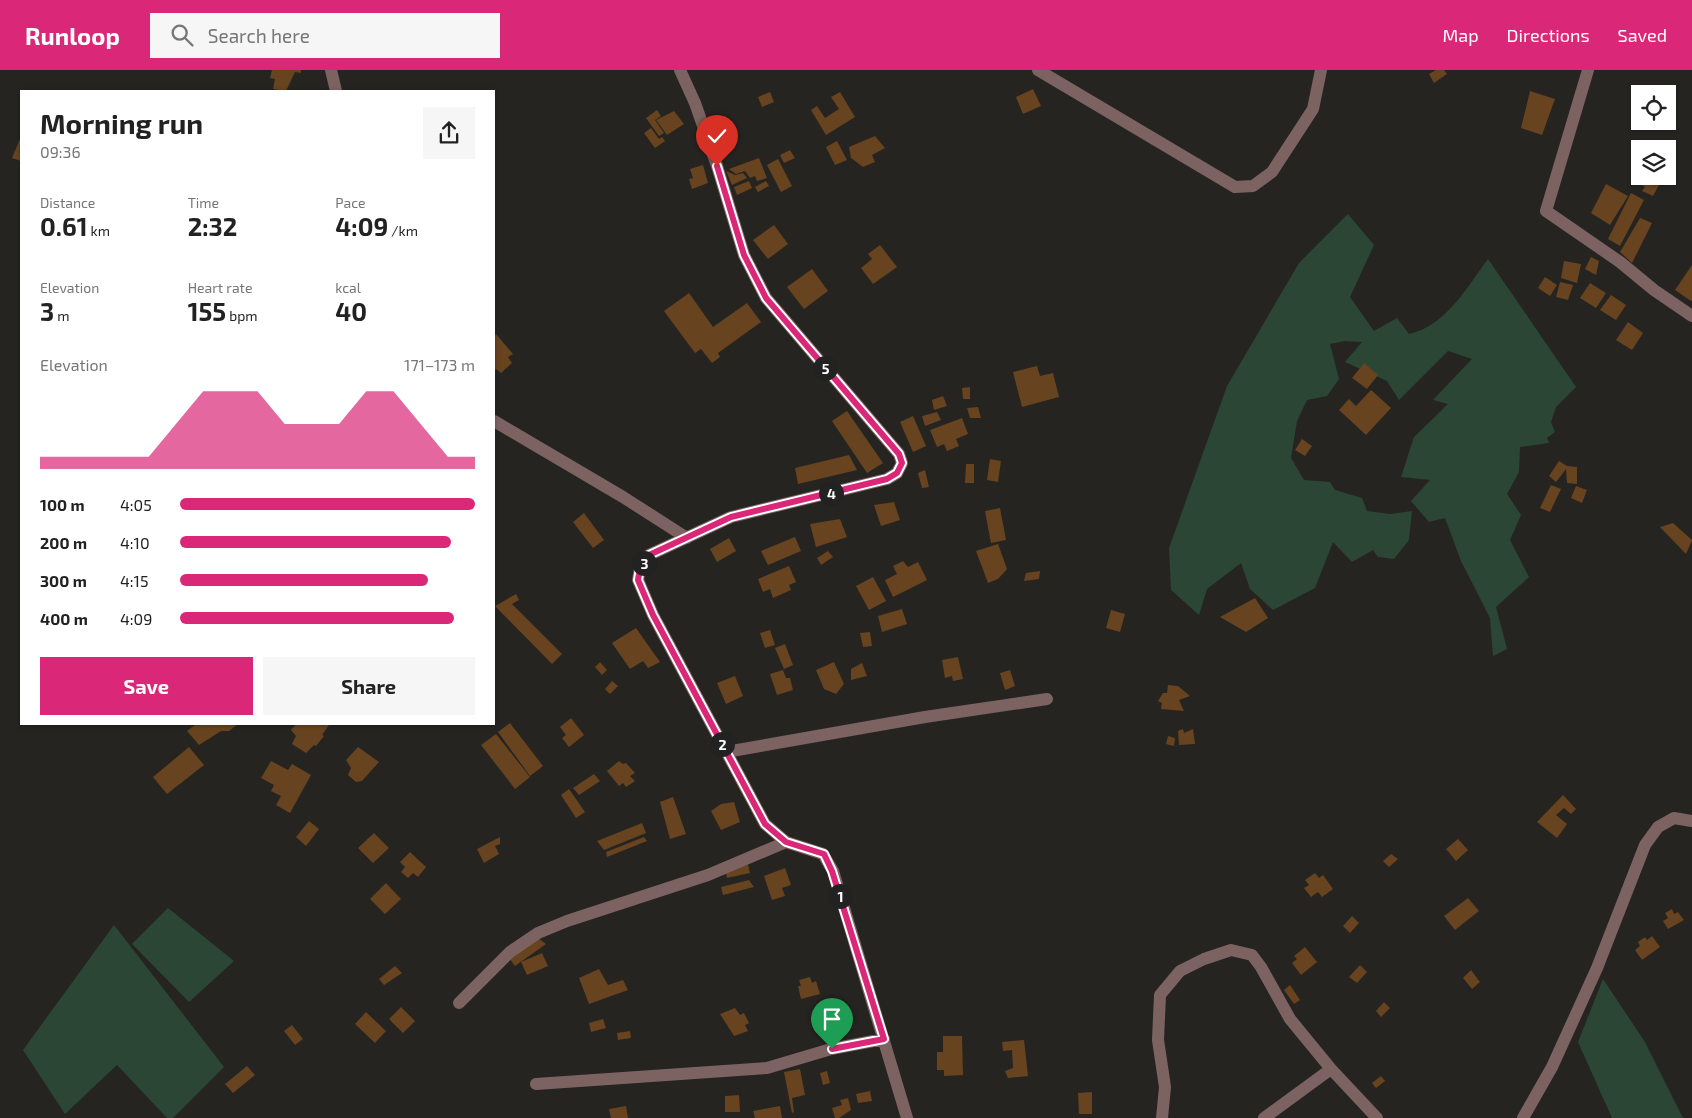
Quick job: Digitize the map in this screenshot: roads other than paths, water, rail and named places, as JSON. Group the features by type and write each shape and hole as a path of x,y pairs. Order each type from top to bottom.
{"street":[{"path":"331,70 336,90"},
{"path":"680,70 695,103 717,166 744,255 766,298 899,454 902,463 897,473 887,479 731,517 649,555 640,568 638,580 653,615 765,824 786,842 824,854 832,871 908,1118"},
{"path":"1038,70 1235,187 1253,186 1272,172 1313,109 1321,70"},
{"path":"1588,70 1546,211 1620,262 1654,290 1692,316"},
{"path":"495,422 623,497 687,538"},
{"path":"726,752 926,717 1047,699"},
{"path":"1523,1118 1552,1067 1593,976 1645,845 1658,827 1666,822 1674,818 1692,821"},
{"path":"459,1003 510,952 538,934 567,921 708,875 786,842"},
{"path":"1162,1118 1165,1087 1158,1040 1160,995 1180,971 1204,959 1231,950 1252,955 1261,967 1290,1019 1331,1069 1377,1118"},
{"path":"536,1084 767,1068 832,1049 884,1039"},
{"path":"1264,1118 1331,1069"}]}
